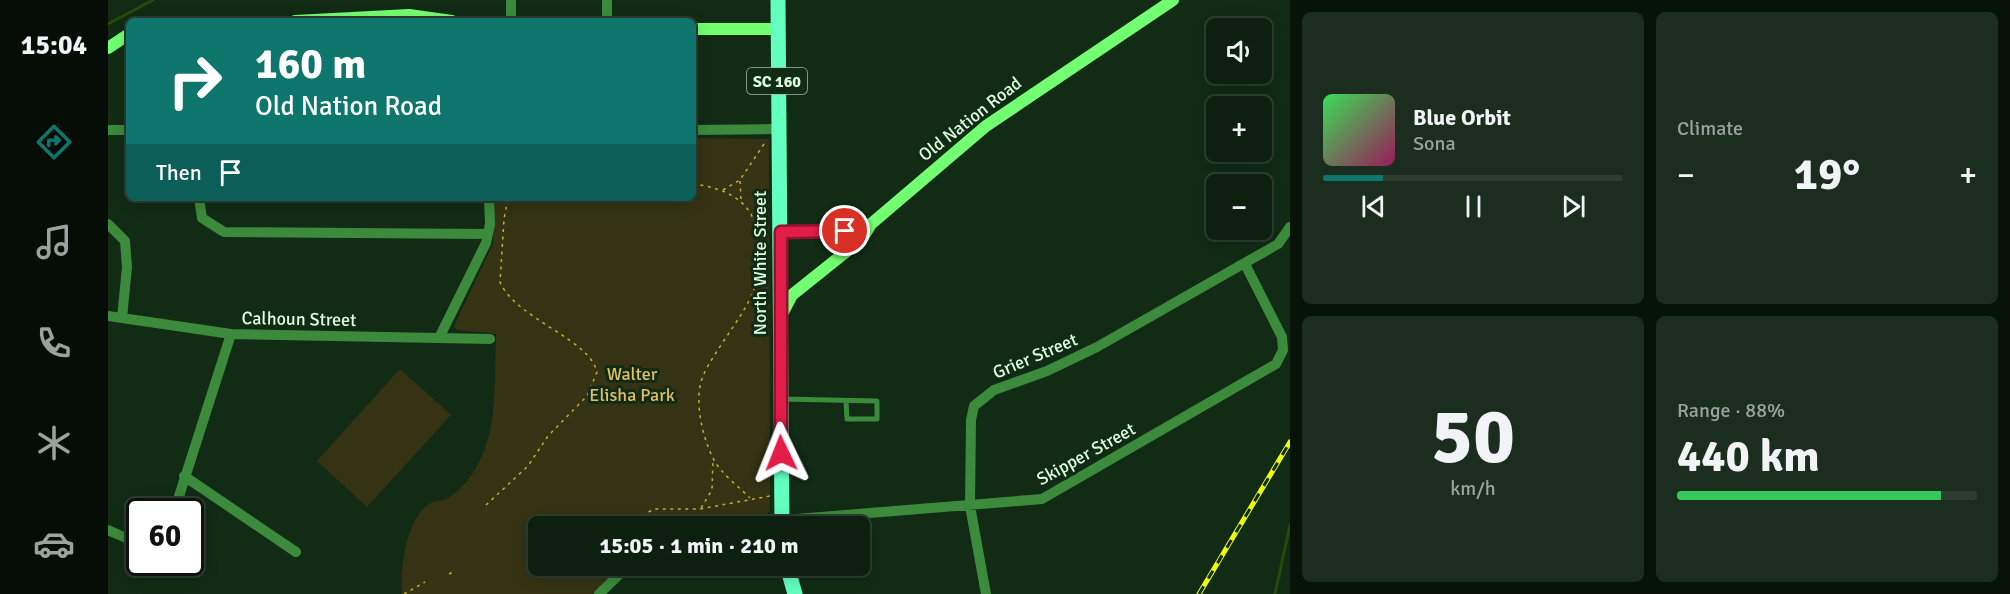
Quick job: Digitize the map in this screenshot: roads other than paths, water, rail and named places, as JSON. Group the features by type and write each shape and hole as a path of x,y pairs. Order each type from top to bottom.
{"main road":[{"name":"North White Street","path":"778,0 773,134 781,232 781,516"},
{"name":"Old Nation Road","path":"781,232 845,231 871,224 986,126 1173,0"},
{"path":"352,18 409,15 441,18"},
{"path":"696,29 777,29"},
{"path":"108,48 126,36"},
{"path":"781,317 792,295 862,239 871,224"},
{"path":"790,576 795,594"}],"street":[{"path":"511,0 511,18"},
{"path":"607,0 607,18"},
{"path":"108,130 126,130"},
{"path":"696,130 773,134"},
{"path":"199,201 202,218 224,232 489,234"},
{"path":"440,338 489,234 489,201"},
{"path":"108,224 125,241 127,267 122,318"},
{"name":"Grier Street","path":"986,594 970,506 971,420 974,406 982,398 1097,347 1245,264 1278,244 1290,227"},
{"name":"Skipper Street","path":"865,516 1042,499 1276,364 1283,350 1282,338 1245,264"},
{"name":"Calhoun Street","path":"108,316 231,334 490,339"},
{"path":"178,498 231,334"},
{"path":"184,476 296,552"},
{"path":"108,530 126,538"},
{"path":"598,594 617,576"}],"lane":[{"path":"780,399 877,401 877,419 847,419 846,401"}],"waterway":[{"path":"108,24 153,0"},
{"path":"1275,594 1290,525"}],"railway":[{"path":"1199,594 1290,442"}],"park label":[{"name":"Walter Elisha Park","path":"632,384"}]}
